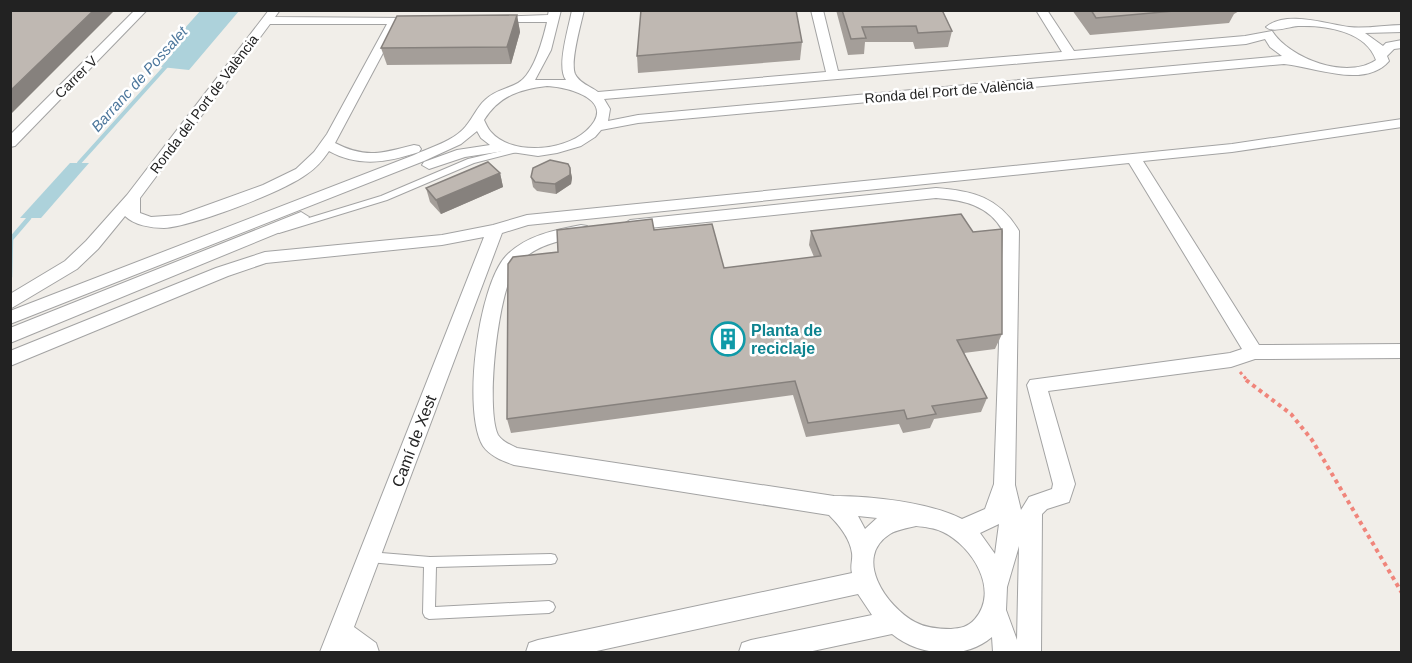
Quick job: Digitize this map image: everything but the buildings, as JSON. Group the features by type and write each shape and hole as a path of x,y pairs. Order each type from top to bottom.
{"street":[{"name":"Carrer V","path":"10,143 142,10"},
{"path":"473,126 486,138 508,148 532,152 562,147 587,136 600,123 603,109 595,96 581,88 569,75 567,64 578,10"},
{"path":"817,10 833,77"},
{"path":"1041,10 1071,56"},
{"path":"1271,26 1272,44 1302,62 1325,68 1364,71 1383,61 1382,54 1375,45 1348,30 1322,23 1300,10"},
{"path":"484,19 554,14 545,53 538,68 523,86"},
{"path":"271,16 417,20"},
{"name":"Ronda del Port de València","path":"10,303 71,265 92,245 132,198 271,16"},
{"path":"132,198 132,215 140,220 154,223 194,216 282,182 302,171 327,144 395,20"},
{"name":"Ronda del Port de València","path":"595,96 1246,40 1283,22 1322,23"},
{"path":"1348,30 1401,28"},
{"path":"1382,54 1390,46 1401,44"},
{"name":"Ronda del Port de València","path":"596,127 638,119 1284,60 1302,62"},
{"path":"10,318 419,158 463,137 495,97 523,86 548,82 581,88"},
{"path":"10,359 222,272 265,258 396,246 495,230 526,220 1134,159 1309,138 1401,123"},
{"path":"327,144 347,155 374,158 402,153 473,126"},
{"path":"10,336 462,153 508,148"},
{"path":"1134,159 1254,352"},
{"path":"960,530 986,521 997,514 1005,484 1011,231 1006,220 998,212 978,200 936,193 581,230 552,235 528,246 509,263 496,291 488,323 485,418 488,436 495,447 514,456 834,506 865,506 939,520 960,530 981,549 988,561 996,586"},
{"name":"Camí de Xest","path":"336,642 495,230"},
{"path":"1029,652 1031,512 1039,501 1061,495 1064,484 1037,385 1231,360 1254,352 1401,351"},
{"path":"1005,484 1011,504 1007,560 996,586 994,611 1006,643 1005,652"},
{"path":"834,506 849,518 857,532 863,553"},
{"path":"916,516 901,518 882,526 868,540 863,553 860,567 867,597 888,624 918,641 955,648 979,632 994,611"},
{"path":"538,652 862,582"},
{"path":"751,652 888,624"},
{"path":"336,642 367,652"}],"lane":[{"path":"262,233 289,228 384,198 508,148"},
{"path":"369,557 430,562 551,559"},
{"path":"430,562 429,613 549,607"}],"path":[{"path":"1231,360 1250,384 1291,414 1312,440 1401,593"}],"water":[{"path":"201,10 239,11 189,70 161,67 173,53 168,47"},
{"path":"70,163 89,163 41,218 20,218"}],"waterway":[{"name":"Barranc de Possalet","path":"79,163 169,63"},
{"path":"10,277 11,239 29,218"}],"place":[{"name":"Planta de reciclaje","path":"728,339"}]}
